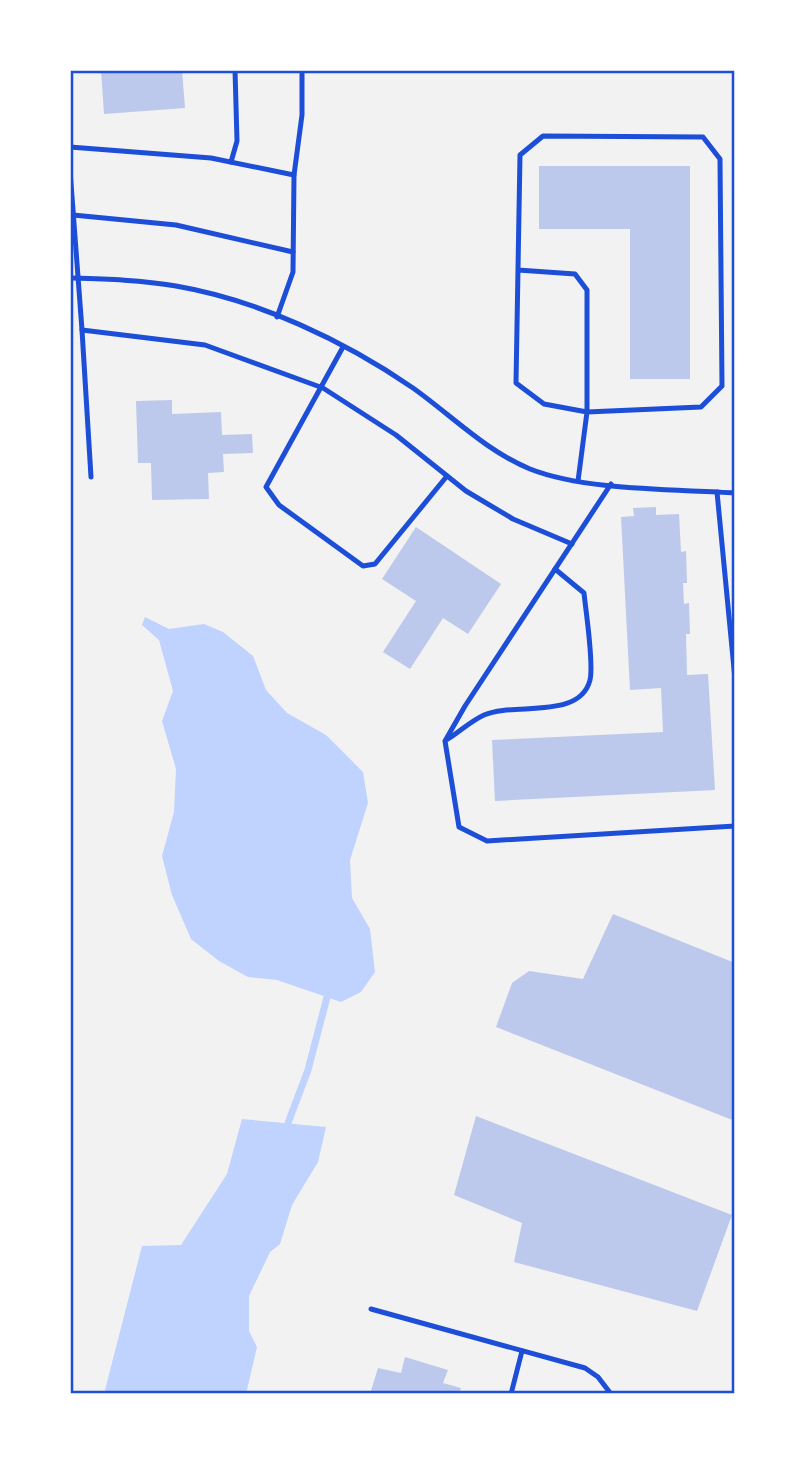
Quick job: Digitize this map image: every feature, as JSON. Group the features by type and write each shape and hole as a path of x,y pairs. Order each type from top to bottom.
{"lane":[{"path":"232,162 237,141 235,70"},
{"path":"277,317 293,272 294,175 302,115 302,70"},
{"path":"543,136 703,138 720,159 722,386 701,407 587,412 544,404 516,383 520,155 543,136"},
{"path":"70,147 232,162 294,175"},
{"path":"70,170 74,278 82,330 91,477"},
{"path":"73,215 176,225 293,252"},
{"path":"518,270 575,274 587,290 587,412 578,481"},
{"path":"74,278 175,285 277,317 343,347 412,388 472,434 530,469 578,481 735,493"},
{"path":"82,330 205,345 323,388 396,435 447,476 513,519 572,544"},
{"path":"343,347 323,388 266,487 279,505 363,566 375,564 447,476"},
{"path":"611,484 445,741 458,827 487,841 735,826"},
{"path":"717,492 735,679"},
{"path":"445,741 484,715 511,709 571,704 581,696 590,679 584,593 555,569"},
{"path":"370,1309 585,1368 598,1377 611,1394"},
{"path":"511,1394 522,1350"}],"water":[{"path":"145,617 169,629 204,624 223,632 253,656 266,690 287,713 326,735 363,772 368,803 350,860 352,898 370,929 375,972 361,992 341,1002 277,980 248,977 219,961 191,939 172,895 162,856 174,812 176,769 162,721 173,691 159,640 142,625"},
{"path":"242,1119 326,1127 318,1162 292,1205 280,1244 270,1252 249,1296 249,1331 257,1347 246,1394 104,1394 142,1246 181,1245 227,1174"}],"building":[{"path":"101,70 182,70 185,108 104,114"},
{"path":"539,166 690,166 690,379 630,379 630,229 539,229"},
{"path":"172,400 172,414 221,412 222,435 252,434 253,453 223,454 224,472 208,473 209,499 152,500 151,463 138,463 136,401"},
{"path":"656,507 656,515 679,514 681,552 686,551 687,583 683,583 684,604 689,603 690,634 686,634 687,675 708,674 715,790 495,801 492,740 663,732 661,688 630,690 621,517 634,516 633,508"},
{"path":"416,527 501,584 468,634 443,618 410,669 383,652 416,601 382,579"},
{"path":"613,914 735,963 735,1121 496,1027 512,983 529,971 583,979"},
{"path":"476,1116 732,1215 697,1311 514,1262 522,1223 454,1195"},
{"path":"405,1357 448,1370 443,1383 461,1388 459,1394 370,1394 378,1368 401,1373"}],"waterway":[{"path":"288,1123 308,1070 327,997"}]}
